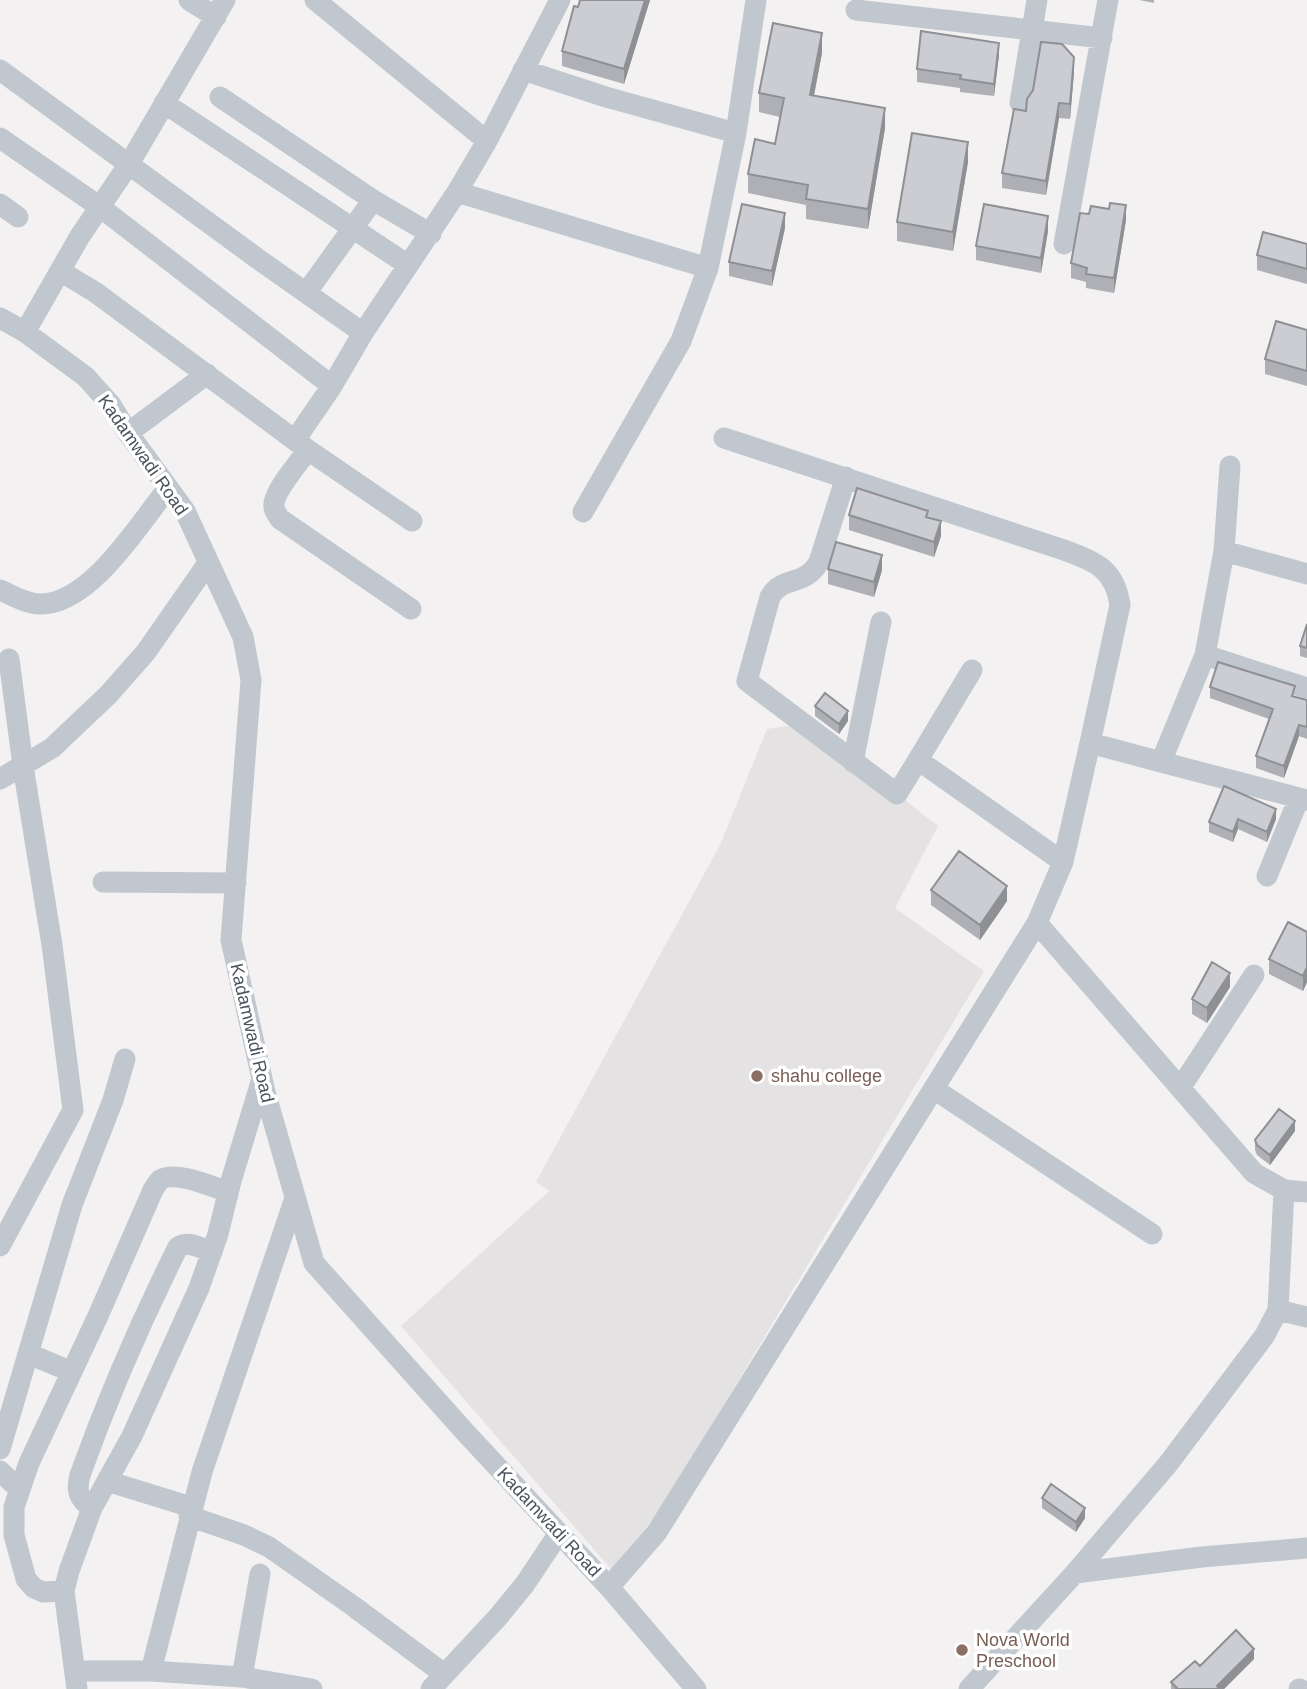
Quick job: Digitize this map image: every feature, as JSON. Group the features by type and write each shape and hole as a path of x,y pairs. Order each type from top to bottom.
{"street":[{"path":"25,332 220,8 189,0"},
{"path":"315,0 487,141"},
{"path":"583,512 681,341 708,268 736,133 757,0"},
{"path":"1020,103 1037,0"},
{"path":"1064,244 1108,0"},
{"path":"411,609 280,519 274,502 332,386 363,333 431,234 487,141 556,1"},
{"path":"856,10 1102,38"},
{"path":"0,70 363,333"},
{"path":"523,70 606,97 736,133"},
{"path":"219,97 373,200 431,234"},
{"path":"164,103 408,265"},
{"path":"0,138 100,207 332,386"},
{"path":"457,192 708,268"},
{"path":"306,293 373,200"},
{"path":"0,204 18,217"},
{"path":"60,271 95,292 301,445 412,521"},
{"name":"Kadamwadi Road","path":"0,318 25,332 86,377 111,405 128,433 186,511 243,638 251,680 231,940 262,1080 314,1263 609,1587 696,1689"},
{"path":"128,433 207,374"},
{"path":"609,1587 657,1532 1037,923 1063,862 1120,605 1117,588 1107,573 1092,561 724,438"},
{"path":"1161,762 1205,655 1224,551 1230,466"},
{"path":"846,477 814,571 807,578 779,586 770,597 747,681 897,794 972,670"},
{"path":"0,590 27,602 41,604 61,600 82,589 99,575 168,488"},
{"path":"1224,551 1307,574"},
{"path":"0,779 52,748 108,695 146,652 208,563"},
{"path":"853,762 881,622"},
{"path":"1205,655 1307,688"},
{"path":"0,1246 74,1110 9,659"},
{"path":"1090,743 1303,799 1267,876"},
{"path":"918,761 1063,862"},
{"path":"103,882 236,883"},
{"path":"1037,923 1254,1173 1284,1189 1307,1192"},
{"path":"1181,1087 1254,975"},
{"path":"0,1449 72,1205 113,1100 125,1059"},
{"path":"262,1080 199,1288 143,1414 92,1508 64,1591 76,1680 150,1671 242,1677 312,1689"},
{"path":"934,1089 1152,1234"},
{"path":"64,1591 43,1592 26,1580 7,1534 19,1489 99,1316 153,1190 160,1180 170,1177 183,1178 228,1192"},
{"path":"969,1689 1075,1573 1168,1464 1265,1335 1278,1310 1284,1189"},
{"path":"150,1671 190,1511 295,1198"},
{"path":"92,1508 79,1497 79,1475 140,1324 178,1247 183,1244 191,1245 212,1252"},
{"path":"1278,1310 1307,1317"},
{"path":"29,1354 72,1372"},
{"path":"0,1471 19,1489"},
{"path":"107,1481 190,1511 269,1547 353,1606 437,1682 498,1618 525,1584 559,1533"},
{"path":"1075,1573 1202,1557 1307,1548"},
{"path":"242,1677 260,1574"}],"shaded area":[{"name":"shahu college","path":"807,723 938,826 895,908 984,971 660,1511 611,1569 401,1326 549,1191 536,1182 720,845 767,729"}],"building":[{"path":"580,0 645,0 624,69 562,51 574,6 578,7"},
{"path":"773,23 822,33 810,95 885,108 868,209 806,199 808,185 748,174 755,139 775,144 784,98 759,93"},
{"path":"921,31 999,43 994,84 960,79 961,75 917,69"},
{"path":"1041,42 1062,44 1074,57 1070,104 1059,103 1046,181 1002,173 1014,109 1026,111 1027,99 1033,90"},
{"path":"912,133 968,142 953,232 897,222"},
{"path":"1110,203 1126,205 1114,278 1086,274 1087,268 1071,263 1080,213 1089,214 1091,206 1109,209"},
{"path":"742,204 785,213 772,271 729,262"},
{"path":"984,204 1048,216 1041,258 976,246"},
{"path":"1263,232 1307,244 1307,269 1257,255"},
{"path":"1276,321 1307,330 1307,371 1265,359"},
{"path":"857,488 928,511 926,517 941,521 934,542 849,515"},
{"path":"836,542 882,555 874,582 828,569"},
{"path":"1307,624 1307,648 1300,646"},
{"path":"1218,662 1295,686 1292,696 1307,700 1307,727 1299,725 1284,766 1256,756 1273,709 1210,687"},
{"path":"825,693 848,711 839,724 815,706"},
{"path":"1224,786 1276,809 1267,832 1238,819 1233,832 1209,822"},
{"path":"959,851 1007,886 980,925 931,890"},
{"path":"1288,922 1307,932 1307,967 1303,976 1269,959"},
{"path":"1212,962 1230,973 1207,1008 1192,999"},
{"path":"1279,1109 1295,1121 1270,1155 1257,1145 1255,1140"},
{"path":"1051,1484 1085,1508 1076,1522 1042,1498"},
{"path":"1236,1630 1254,1649 1217,1686 1219,1689 1176,1689 1171,1682 1195,1661 1200,1666"}],"place":[{"name":"shahu college","path":"757,1076"},
{"name":"Nova World Preschool","path":"962,1650"}]}
